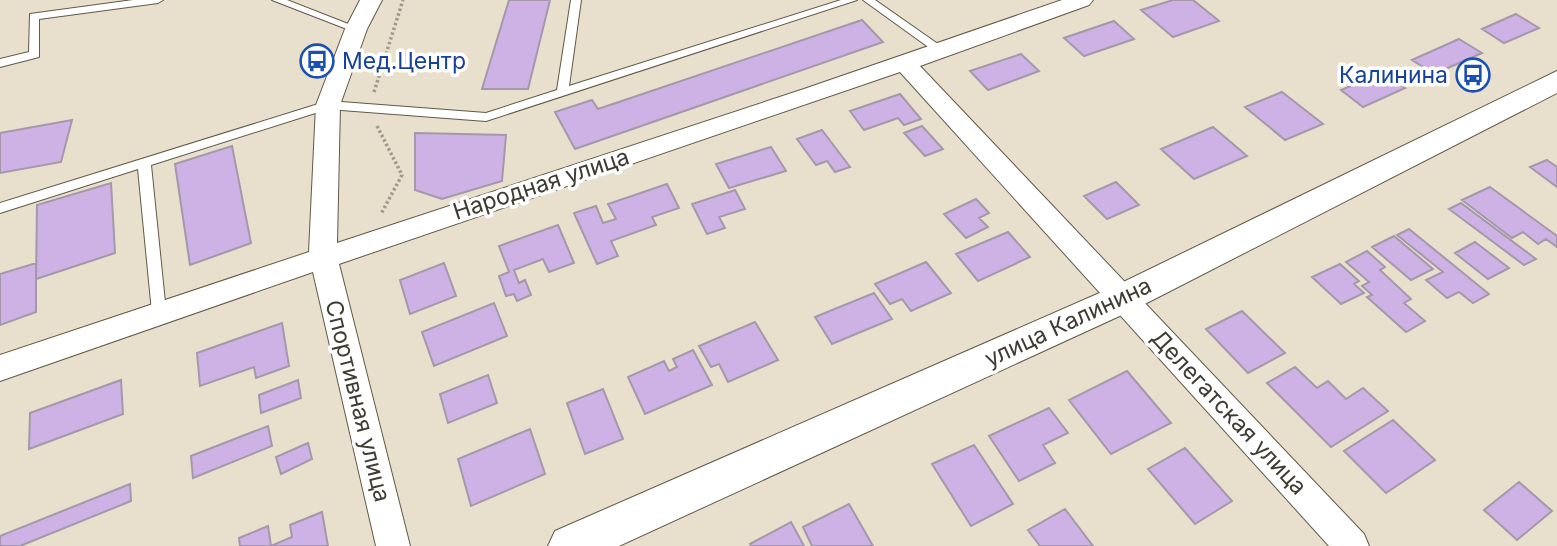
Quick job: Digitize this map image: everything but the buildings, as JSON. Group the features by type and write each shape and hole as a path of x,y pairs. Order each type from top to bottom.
{"street":[{"name":"Спортивная улица","path":"371,0 356,29 328,105 323,256 393,546"},
{"name":"Народная улица","path":"0,369 323,256 905,64 1082,0"},
{"name":"Делегатская улица","path":"905,64 1352,546"},
{"name":"улица Калинина","path":"570,546 1124,298 1557,81"}],"lane":[{"path":"0,64 35,54 34,16 158,0"},
{"path":"277,0 356,29"},
{"path":"562,93 576,0"},
{"path":"0,208 328,105 486,117 852,0"},
{"path":"868,0 942,51"},
{"path":"144,162 159,312"}],"place":[{"name":"Мед.Центр","path":"317,61"},
{"name":"Калинина","path":"1473,75"}]}
